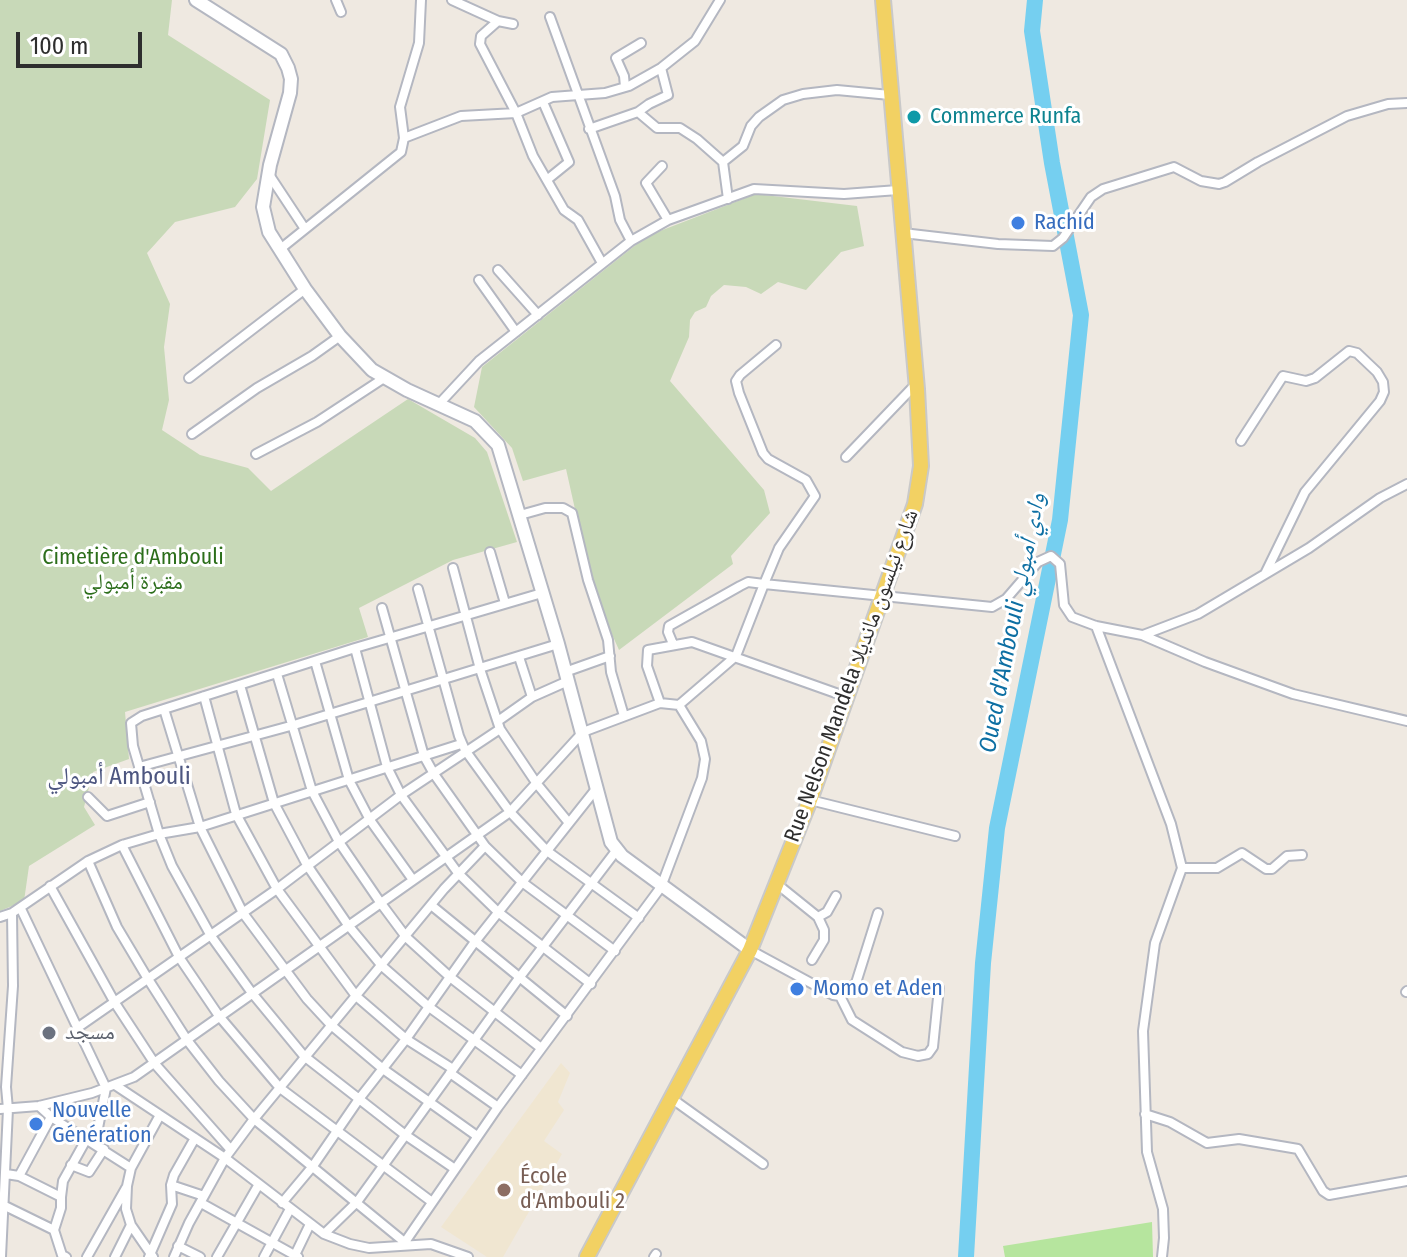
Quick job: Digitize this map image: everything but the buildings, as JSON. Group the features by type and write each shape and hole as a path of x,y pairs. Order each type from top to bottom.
{"main road":[{"name":"Rue Nelson Mandela شارع نيلسون مانديلا","path":"587,1257 750,950 810,800 915,504 921,466 917,384 883,0"}],"street":[{"path":"196,0 281,54 288,68 290,93 268,173 264,220 279,250 305,289 340,336 372,370 475,421 498,445 616,851 750,950 833,995 840,996 856,983 878,913"},
{"path":"336,0 341,12"},
{"path":"279,250 397,156 403,147 400,107 421,32 421,0"},
{"path":"452,0 498,21 513,24"},
{"path":"404,138 461,116 516,113 552,97 605,93 625,87 661,68 695,41 720,0"},
{"path":"550,17 615,196 620,220 631,241"},
{"path":"498,21 481,36 480,44 516,113 533,156 564,210 578,220 602,263"},
{"path":"625,87 616,58 641,43"},
{"path":"589,129 638,112 668,95 661,68"},
{"path":"723,162 743,146 751,126 759,117 783,100 837,90 890,95"},
{"path":"543,102 569,162 548,179"},
{"path":"902,233 998,244 1053,246 1063,238 1091,197 1103,189 1174,167 1201,181 1219,184 1347,116 1388,104 1407,103"},
{"path":"638,112 657,128 680,128 723,162 728,199"},
{"path":"662,166 646,183 668,220"},
{"path":"268,173 305,229"},
{"path":"439,404 479,361 631,241 668,220 754,189 844,194 898,190"},
{"path":"498,270 538,315"},
{"path":"479,280 516,332"},
{"path":"189,378 305,289"},
{"path":"192,434 257,388 340,336"},
{"path":"4,1109 39,1106 134,1077 510,812 583,732 660,703 679,705 736,656 779,548 815,496 806,480 768,459 763,453 736,381 776,345"},
{"path":"1241,441 1283,376 1306,381 1315,378 1349,351 1357,353 1383,382 1384,392 1380,401 1305,492 1265,574"},
{"path":"256,454 317,422 384,378"},
{"path":"846,457 917,384"},
{"path":"1142,635 1198,614 1407,484"},
{"path":"520,515 545,508 563,508 572,513 624,716"},
{"path":"490,552 505,603"},
{"path":"673,644 669,626 740,586 755,582 882,598 992,607 1006,599 1038,562 1051,556 1060,564 1067,612 1096,626 1142,635 1293,694 1350,710 1407,721"},
{"path":"453,568 480,669 499,725 537,784 569,823"},
{"path":"418,589 463,747 510,812 547,851 639,918"},
{"path":"455,1169 404,1134 304,1056 252,993 211,936 172,866 139,767 131,723 142,716 355,648 542,593"},
{"path":"382,608 424,756 476,836 522,882 615,951"},
{"path":"1096,626 1171,824 1182,868 1155,943 1143,1031 1147,1152 1163,1209 1162,1257"},
{"path":"660,703 646,657 648,650 692,642 847,697"},
{"path":"139,767 294,725 558,644"},
{"path":"355,648 387,767 401,795 458,873 498,912 591,984"},
{"path":"77,1028 277,889 401,795 434,774 463,747 499,725 532,697 610,656"},
{"path":"519,657 532,697"},
{"path":"315,661 349,780 370,820 413,880"},
{"path":"277,674 312,791 339,842 380,902 406,937 450,977 541,1048"},
{"path":"240,685 274,803 307,865 348,925 382,966 429,1007 522,1075"},
{"path":"204,696 236,814 277,889 318,947 356,996 406,1039 498,1107"},
{"path":"407,1244 477,1136 661,887 702,778 705,759 701,741 679,705"},
{"path":"164,709 200,827 243,913 331,1025 383,1069 477,1136"},
{"path":"0,917 16,911 88,861 122,845 200,827 387,767 463,747"},
{"path":"282,1203 313,1166 474,943 596,789"},
{"path":"88,797 107,816 150,802"},
{"path":"810,800 955,836"},
{"path":"122,845 179,957 219,1016 280,1088 432,1202"},
{"path":"174,1257 228,1154 254,1119 458,873 485,846"},
{"path":"324,1234 357,1202 519,978 616,851"},
{"path":"1182,868 1217,868 1242,853 1266,869 1272,869 1287,856 1302,855"},
{"path":"88,861 117,927 187,1040 254,1119 407,1244"},
{"path":"777,884 818,917 825,933 812,960"},
{"path":"50,886 115,1003 155,1064 228,1154 259,1184 324,1234 350,1244 373,1252 407,1244 431,1244 468,1257"},
{"path":"818,917 827,912 836,896"},
{"path":"431,905 567,1016"},
{"path":"3,1256 2,1209 6,1174 4,1109 16,911"},
{"path":"16,911 110,1086 195,1138 228,1154"},
{"path":"840,996 852,1020 861,1027 902,1052 918,1056 928,1054 933,1047 939,988"},
{"path":"0,1007 11,1008"},
{"path":"63,1256 54,1230 61,1208 61,1187 71,1165 91,1140 110,1086"},
{"path":"670,1097 763,1164"},
{"path":"39,1106 51,1117 131,1168"},
{"path":"1145,1114 1170,1122 1198,1141 1207,1143 1239,1139 1298,1149 1323,1191 1329,1195 1407,1181"},
{"path":"151,1256 131,1225 126,1209 127,1186 131,1168 160,1115"},
{"path":"19,1176 51,1117"},
{"path":"151,1256 172,1204 171,1185 195,1138"},
{"path":"71,1165 89,1172 104,1149"},
{"path":"6,1174 19,1176 61,1197"},
{"path":"218,1257 259,1184"},
{"path":"171,1185 202,1199 236,1223 296,1256 310,1224"},
{"path":"87,1257 127,1186"},
{"path":"2,1209 54,1230"},
{"path":"264,1257 290,1209"},
{"path":"115,1257 131,1225"},
{"path":"178,1246 200,1257"}],"shaded area":[{"name":"École d'Ambouli 2","path":"561,1063 570,1073 558,1102 564,1110 544,1141 562,1154 503,1257 487,1257 441,1227"}],"green space":[{"name":"Cimetière d'Ambouli مقبرة أمبولي","path":"0,0 172,0 168,35 270,100 257,179 235,207 175,222 147,253 170,304 164,347 169,400 162,430 200,455 248,468 271,491 408,399 475,438 487,452 517,542 453,560 359,608 368,637 125,712 129,759 93,772 84,807 95,825 29,866 24,901 0,911"},
{"path":"756,194 857,206 864,246 841,252 806,290 778,282 761,294 746,287 724,285 711,296 706,307 695,312 690,320 689,337 670,381 764,490 770,513 731,556 733,564 619,650 594,594 566,469 523,481 512,448 474,407 482,367 647,236"},
{"path":"1152,1222 1153,1257 1005,1257 1003,1246"}],"waterway":[{"name":"Oued d'Ambouli وادي أمبولي","path":"966,1257 983,963 997,828 1060,520 1081,315 1052,163 1032,31 1035,0"}],"place":[{"name":"Commerce Runfa","path":"914,117"},
{"name":"Rachid","path":"1018,223"},
{"name":"Momo et Aden","path":"797,989"},
{"name":"مسجد","path":"49,1033"},
{"name":"Nouvelle Génération","path":"36,1124"},
{"name":"École d'Ambouli 2","path":"504,1190"}],"district":[{"name":"أمبولي Ambouli","path":"119,777"}]}
